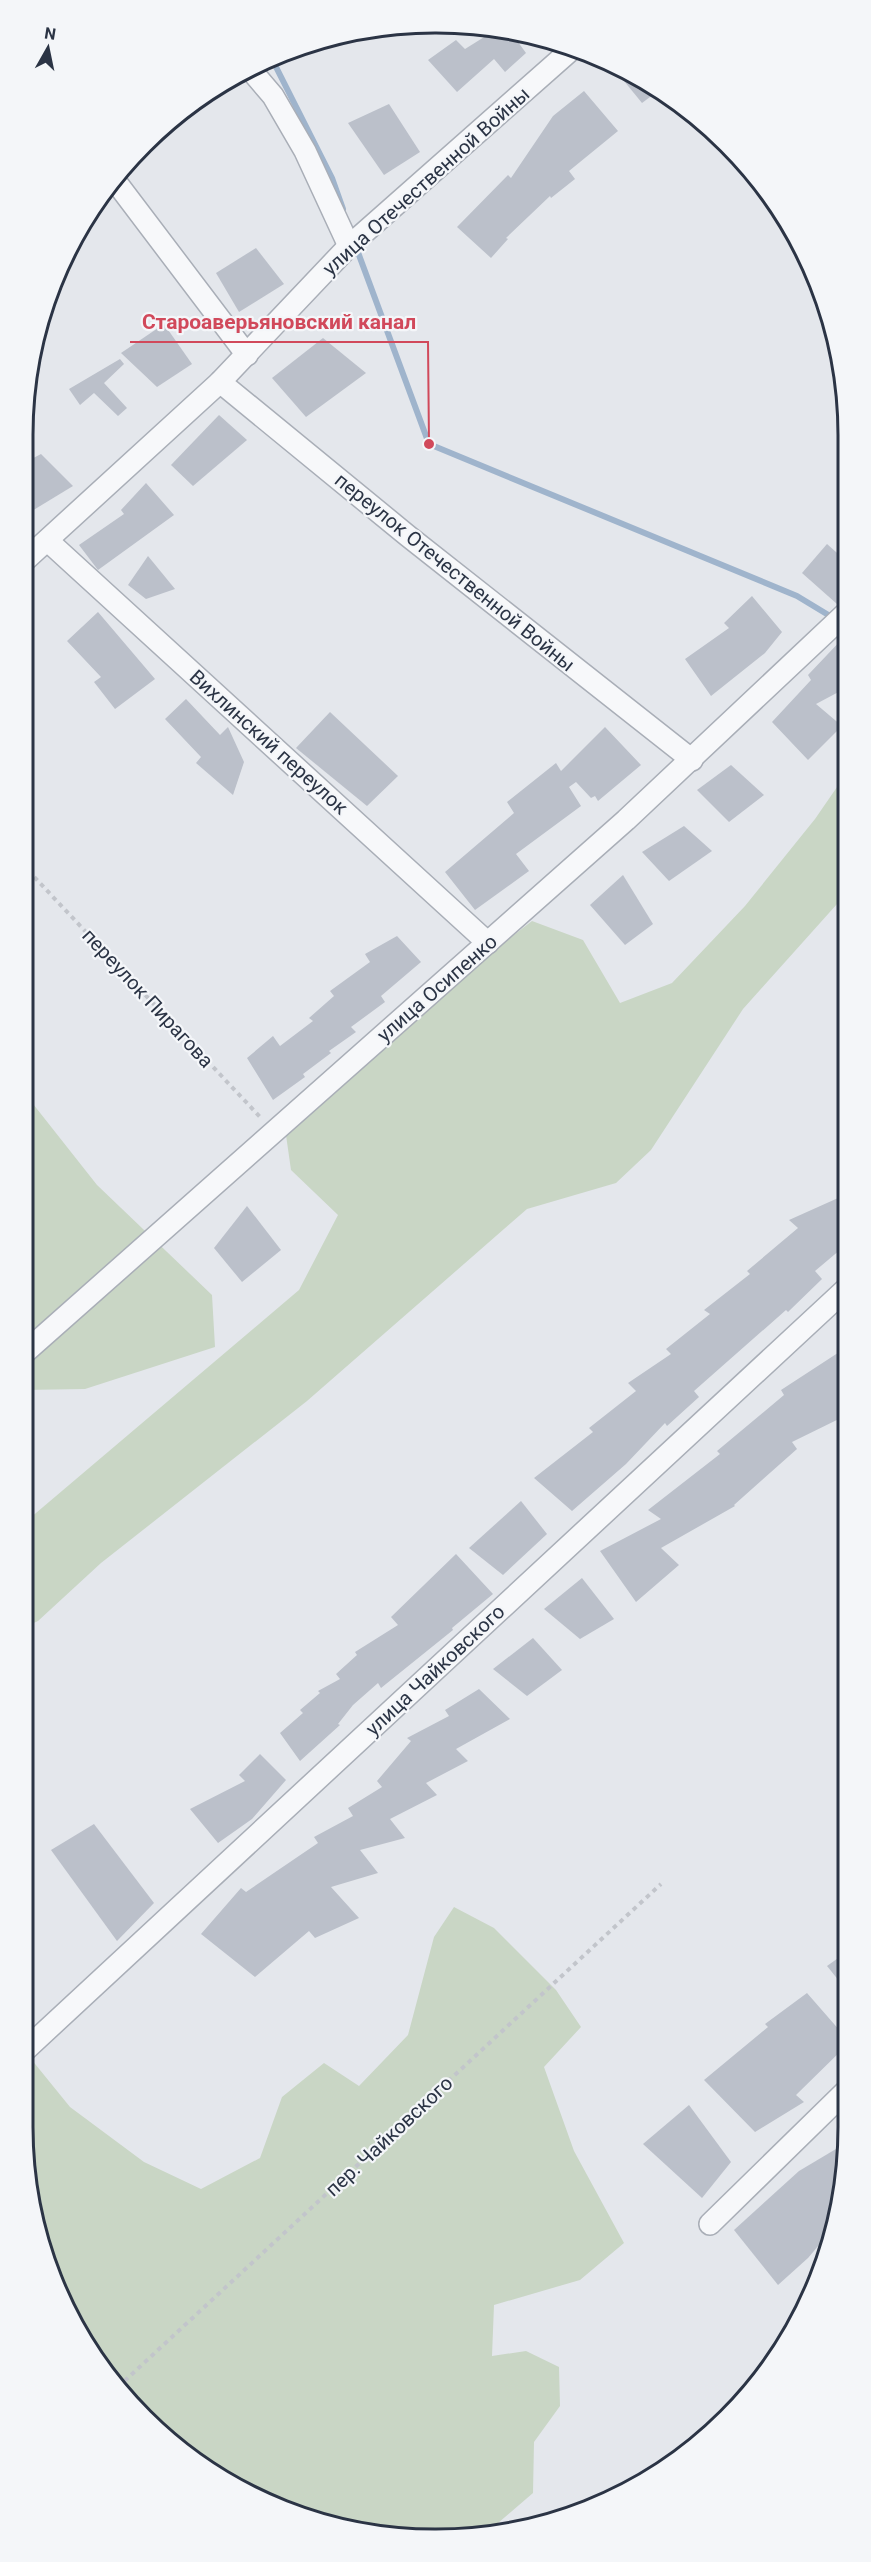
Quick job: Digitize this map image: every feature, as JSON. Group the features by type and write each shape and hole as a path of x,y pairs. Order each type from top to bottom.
{"street":[{"name":"улица Отечественной Войны","path":"33,554 220,382 349,246 566,54"},
{"path":"256,76 273,96 305,151 349,246"},
{"path":"120,186 247,355"},
{"name":"переулок Отечественной Войны","path":"220,382 408,536 692,760"},
{"name":"Вихлинский переулок","path":"48,541 488,943"},
{"name":"улица Осипенко","path":"33,1345 692,760 838,621"},
{"name":"улица Чайковского","path":"33,2043 838,1296"},
{"path":"710,2224 838,2099"}],"path":[{"name":"переулок Пирагова","path":"33,876 274,1131"},
{"name":"пер. Чайковского","path":"124,2381 661,1884"}],"green space":[{"path":"838,786 838,903 743,1009 651,1150 616,1183 527,1209 307,1401 101,1563 33,1623 33,1516 299,1290 338,1215 291,1170 283,1114 532,921 583,940 620,1003 672,983 745,906 815,819"},
{"path":"33,1104 97,1185 212,1295 215,1347 85,1389 33,1390"},
{"path":"454,1907 494,1928 556,1990 581,2027 544,2067 574,2151 624,2243 580,2280 494,2305 492,2356 526,2351 559,2367 560,2406 534,2442 533,2493 496,2524 436,2529 383,2526 357,2521 306,2508 281,2498 234,2475 212,2461 190,2446 151,2411 116,2372 101,2350 87,2328 64,2281 54,2256 41,2205 36,2179 33,2126 33,2061 70,2107 144,2162 201,2189 260,2158 282,2097 324,2063 359,2086 408,2035 434,1937"}],"building":[{"path":"486,36 518,42 526,53 505,72 494,59 457,92 428,60 456,40 465,49"},
{"path":"623,80 651,96 642,103"},
{"path":"584,91 618,131 569,171 575,179 551,198 550,196 506,238 508,239 491,258 457,227 508,175 511,178 553,116"},
{"path":"389,104 420,152 384,175 348,123"},
{"path":"256,248 284,284 239,312 216,273"},
{"path":"164,324 192,364 157,387 121,353"},
{"path":"323,338 366,373 306,417 272,378"},
{"path":"120,359 124,364 104,383 127,408 118,416 94,393 80,405 69,389"},
{"path":"219,415 247,440 193,486 171,465"},
{"path":"41,454 73,486 33,510 33,458"},
{"path":"146,483 174,515 98,570 79,545 124,514 121,510"},
{"path":"827,544 838,554 837,604 802,573"},
{"path":"148,556 175,589 146,599 128,585"},
{"path":"752,596 782,632 765,653 711,696 685,659 729,628 724,623"},
{"path":"98,612 155,679 115,709 94,682 101,677 67,641"},
{"path":"838,643 838,692 816,704 838,723 838,730 808,760 772,722 811,680 808,675"},
{"path":"186,699 220,735 228,727 244,762 233,795 196,763 201,757 165,719"},
{"path":"330,712 398,776 367,806 296,748"},
{"path":"605,727 641,765 598,801 595,796 591,798 576,782 569,787 581,806 516,854 529,871 475,910 445,872 514,813 507,802 556,763 561,771"},
{"path":"731,765 764,795 729,822 697,790"},
{"path":"684,826 712,851 669,881 642,852"},
{"path":"623,875 653,924 625,945 590,905"},
{"path":"397,936 421,962 381,996 385,1002 351,1027 356,1032 329,1051 331,1053 303,1074 305,1077 273,1100 247,1058 273,1036 280,1046 313,1021 309,1018 334,996 330,991 370,962 365,954"},
{"path":"838,1198 838,1252 815,1271 822,1279 788,1312 786,1310 694,1391 699,1397 667,1426 665,1423 626,1464 572,1511 534,1478 593,1432 589,1428 636,1391 628,1383 671,1354 666,1349 710,1314 704,1310 750,1274 747,1271 798,1228 789,1220"},
{"path":"247,1206 281,1250 242,1282 214,1248"},
{"path":"838,1353 838,1419 792,1442 797,1449 735,1506 661,1548 679,1565 636,1602 600,1551 661,1519 648,1510 720,1454 717,1451 784,1395 781,1390"},
{"path":"521,1501 547,1534 503,1575 469,1548"},
{"path":"456,1554 493,1594 452,1628 453,1630 381,1688 378,1683 353,1705 338,1724 340,1725 300,1761 280,1733 303,1713 300,1710 320,1693 318,1691 340,1679 336,1674 357,1655 355,1652 398,1625 391,1617"},
{"path":"582,1578 614,1619 580,1639 544,1609"},
{"path":"533,1638 562,1670 527,1696 493,1669"},
{"path":"479,1689 510,1719 456,1749 468,1761 426,1783 437,1795 390,1819 405,1838 360,1850 378,1873 331,1887 359,1918 315,1938 309,1931 255,1977 201,1934 241,1888 246,1892 318,1843 314,1837 353,1816 348,1808 382,1787 377,1781 411,1741 407,1738 449,1716 445,1710"},
{"path":"260,1754 286,1780 252,1819 218,1843 190,1809 245,1781 239,1775"},
{"path":"94,1824 154,1903 117,1941 51,1850"},
{"path":"838,1958 838,1980 827,1966"},
{"path":"807,1993 838,2029 838,2054 796,2095 804,2102 755,2132 704,2080 768,2027 765,2024"},
{"path":"689,2105 731,2162 702,2198 643,2144"},
{"path":"837,2148 835,2179 821,2243 808,2258 778,2285 734,2230 799,2171"}],"waterway":[{"path":"276,66 332,178 343,209"},
{"path":"356,247 429,444 797,596 835,619"}],"place":[{"name":"Староаверьяновский канал","path":"429,444"}]}
